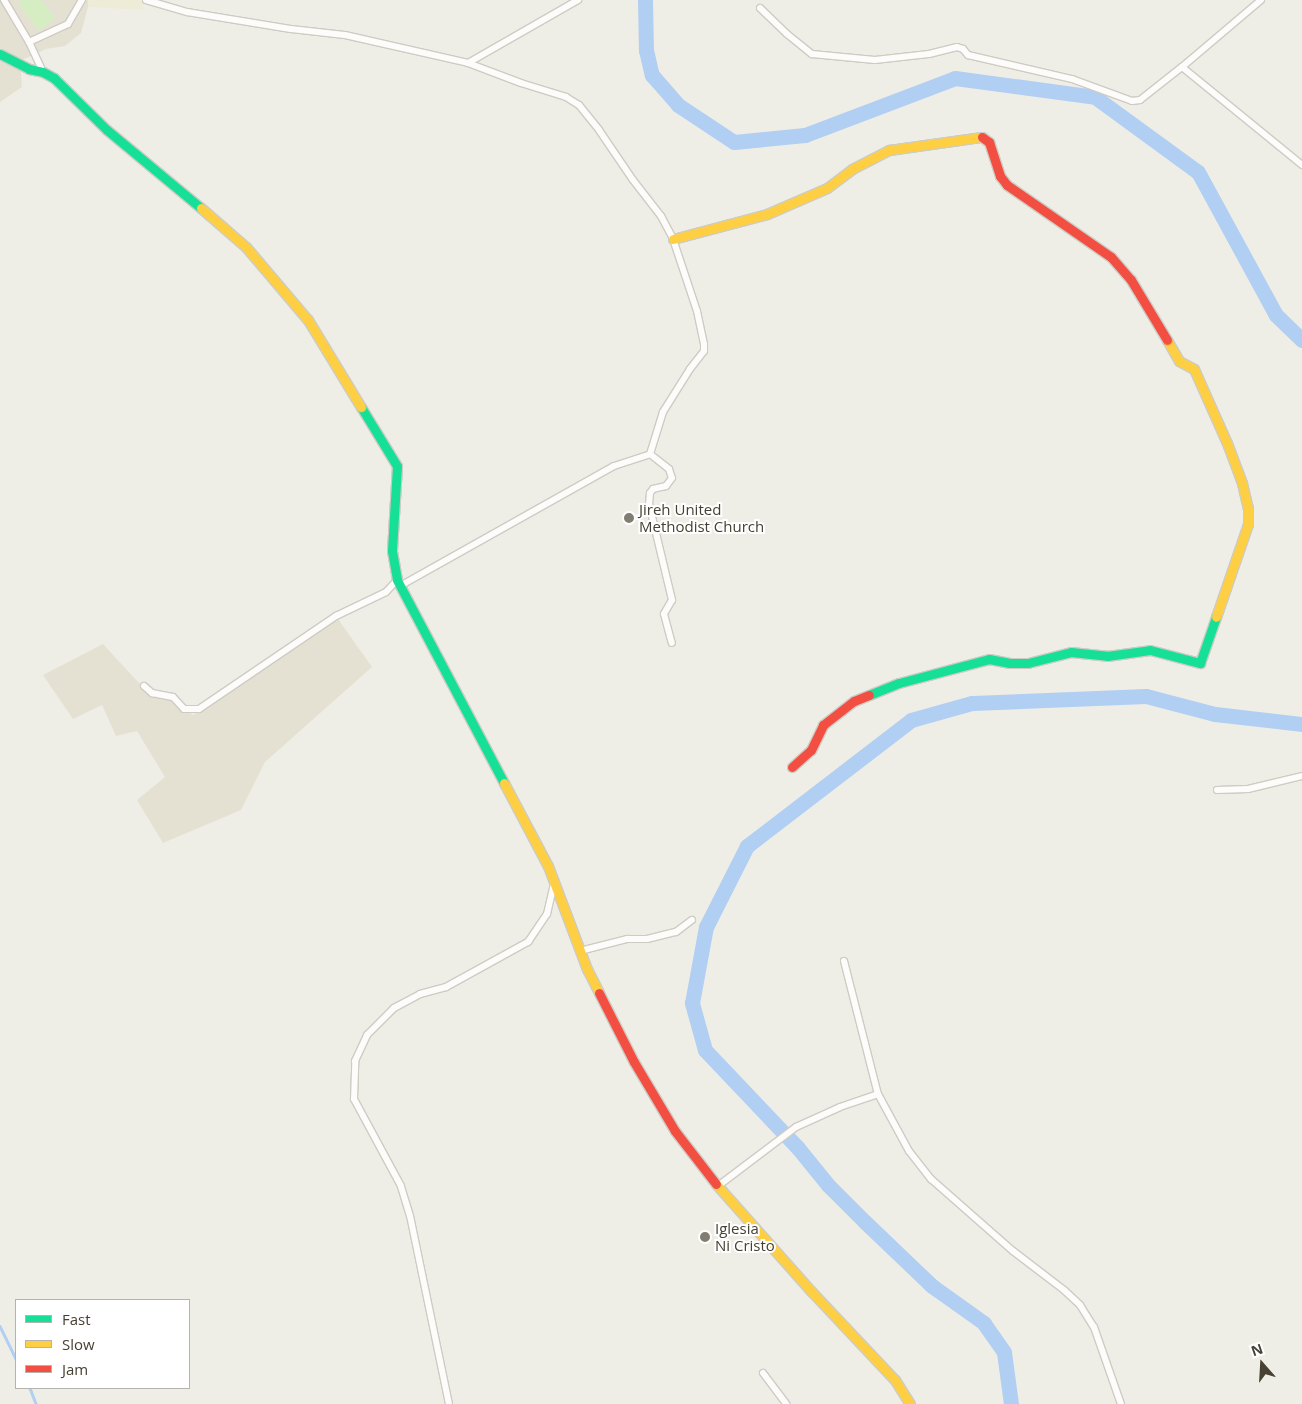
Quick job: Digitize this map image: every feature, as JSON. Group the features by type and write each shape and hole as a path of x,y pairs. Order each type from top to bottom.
{"street":[{"path":"4,0 29,42 43,72"},
{"path":"29,42 68,24 82,0"},
{"path":"146,0 187,12 345,35 468,63 521,83 566,97 579,105 661,216 673,239 697,311 704,351 662,412 650,454"},
{"path":"468,63 578,0"},
{"path":"760,8 812,54 875,60 928,54 957,47 963,48 968,54 1072,79 1132,101 1140,100 1261,0"},
{"path":"0,54 29,69 43,72 54,78 107,130 246,247 308,320 397,466 392,551 399,583 526,823 554,884 602,1002 634,1062 675,1131 718,1186 812,1292 895,1380 910,1404"},
{"path":"1182,67 1302,165"},
{"path":"673,239 767,214 827,188 852,170 889,150 972,137 985,138 989,142 1000,176 1007,185 1060,220 1110,257 1131,280 1179,361 1194,369 1230,451 1248,508 1248,524 1200,663 1150,650 1107,656 1071,652 1028,663 1010,663 990,659 899,683 854,701 823,725 811,750 792,767"},
{"path":"144,686 152,693 173,698 184,709 198,709 336,616 386,592 399,583 614,466 650,454"},
{"path":"650,454 669,469 672,478 666,486 653,489 650,493 649,504 672,600 664,614 672,643"},
{"path":"1217,790 1248,789 1302,776"},
{"path":"449,1404 410,1216 401,1186 354,1099 355,1061 367,1035 394,1008 420,994 446,987 528,942 547,914 554,884"},
{"path":"580,951 627,939 647,939 676,932 692,920"},
{"path":"844,961 878,1094 908,1151 931,1179 1013,1251 1064,1290 1080,1305 1094,1327 1121,1404"},
{"path":"718,1186 796,1127 840,1107 878,1094"},
{"path":"762,1373 786,1404"}],"shaded area":[{"path":"0,0 88,0 88,7 81,33 65,46 46,49 20,61 22,87 0,102"},
{"path":"88,0 142,0 143,10 88,7"},
{"path":"338,619 372,667 265,762 241,810 163,843 137,800 165,777 137,731 116,736 102,705 73,719 43,675 103,644 151,696 162,693 193,715"}],"green space":[{"path":"22,0 41,0 55,18 39,31 18,3"}],"waterway":[{"path":"645,0 646,50 652,75 678,105 734,142 805,135 955,78 1095,97 1198,172 1276,315 1302,340"},
{"path":"1011,1404 1004,1352 984,1323 932,1286 865,1222 828,1185 798,1148 705,1050 692,1003 706,927 747,846 911,720 972,703 1146,696 1215,714 1302,724"},
{"path":"0,1326 15,1357"},
{"path":"30,1389 36,1404"}],"traffic: fast":[{"path":"0,54 29,69 43,72 54,78 107,130 201,208"},
{"path":"361,407 397,466 392,551 397,580 504,783"},
{"path":"869,695 899,683 989,659 1010,663 1028,663 1071,652 1107,656 1150,650 1200,663 1216,617"}],"traffic: slow":[{"path":"673,239 767,214 827,188 852,169 889,150 982,137"},
{"path":"201,208 246,247 308,320 361,407"},
{"path":"1167,340 1179,361 1194,369 1227,443 1242,483 1248,508 1248,524 1216,617"},
{"path":"504,783 548,866 587,969 599,993"},
{"path":"716,1184 812,1292 895,1380 910,1404"}],"traffic: jam":[{"path":"982,137 989,142 1000,176 1007,185 1111,257 1131,280 1167,340"},
{"path":"792,767 811,750 823,725 854,701 869,695"},
{"path":"599,993 634,1062 675,1131 716,1184"}],"place":[{"name":"Jireh United Methodist Church","path":"629,518"},
{"name":"Iglesia Ni Cristo","path":"705,1237"}]}
